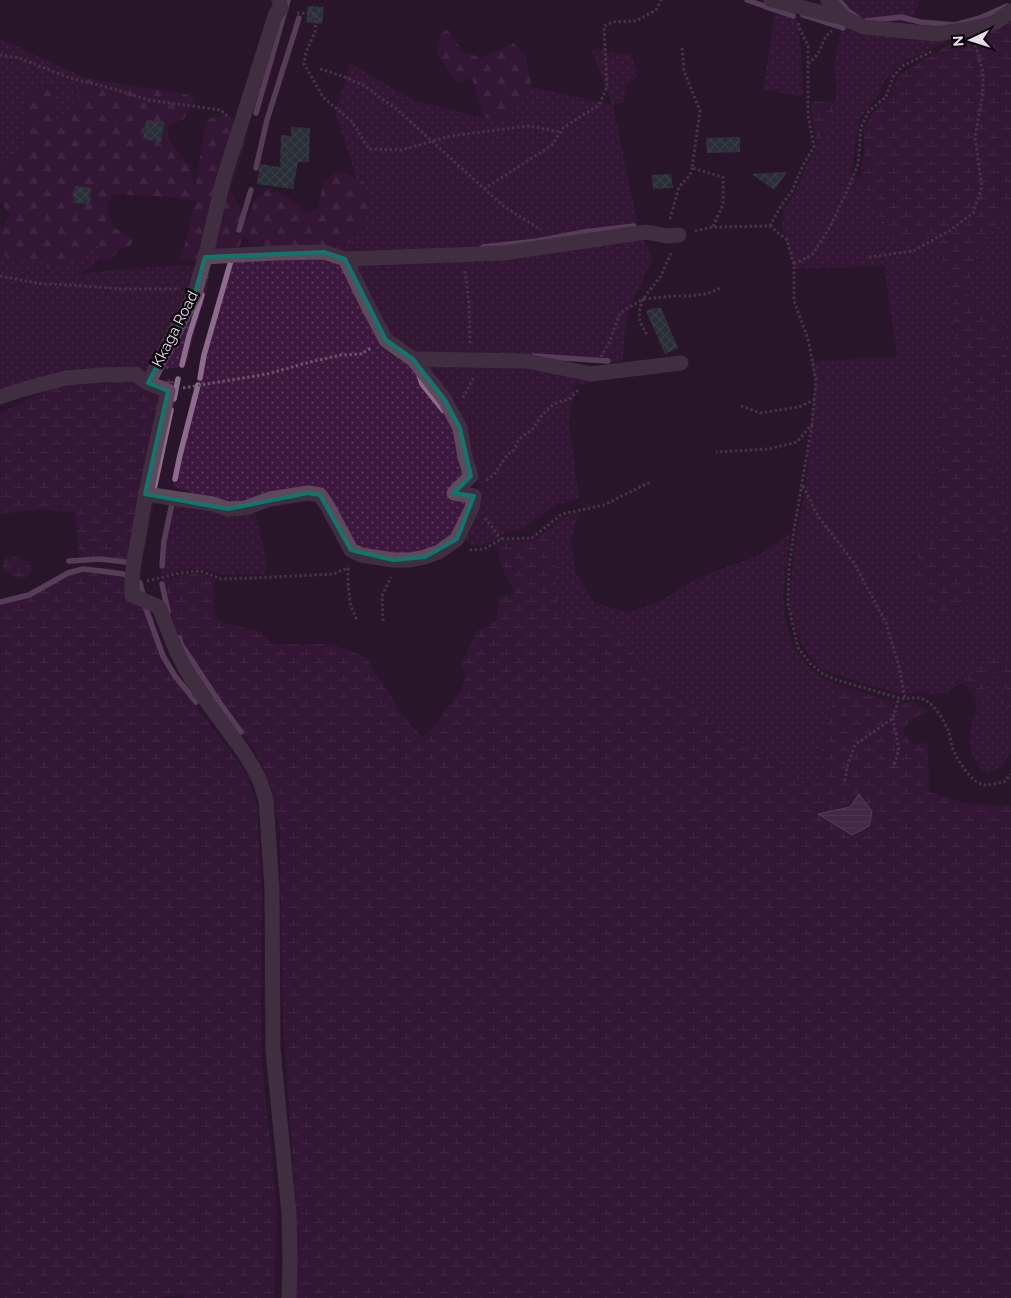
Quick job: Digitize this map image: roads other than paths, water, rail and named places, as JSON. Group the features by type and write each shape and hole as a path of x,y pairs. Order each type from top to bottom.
{"street":[{"path":"771,0 798,7 839,24 936,34 969,30 994,23 1011,12"},
{"path":"828,0 839,24"},
{"name":"Kkaga Road","path":"277,6 223,181 195,293 148,383 168,391 145,494 133,570 132,590 159,607 185,668 199,691 243,751 264,790 272,889 273,1050 289,1213 289,1298"},
{"path":"205,258 276,252 324,252 345,260 504,254 646,232 673,235"},
{"path":"145,494 214,504 228,509 244,508 270,499 308,493 320,496 351,550 361,555 393,560 410,560 425,557 439,552 457,540 472,508 474,496 454,493 471,476 465,457 460,428 445,400 413,360 386,340 345,260"},
{"path":"413,360 527,361 591,374 681,363"},
{"path":"0,397 24,388 66,378 135,374 148,383"}],"waterway":[{"path":"256,113 288,0"},
{"path":"747,0 793,16"},
{"path":"839,0 848,11 857,17"},
{"path":"866,21 901,17 920,22 955,25 980,18 1007,6"},
{"path":"803,15 843,28"},
{"path":"256,168 267,120 299,18"},
{"path":"239,230 251,190"},
{"path":"483,247 634,226"},
{"path":"200,378 204,355 232,257"},
{"path":"182,365 202,295"},
{"path":"534,356 608,361"},
{"path":"419,375 422,384 443,410"},
{"path":"174,399 178,379"},
{"path":"175,479 198,385"},
{"path":"153,494 171,410"},
{"path":"162,566 164,541 173,499"},
{"path":"69,561 100,559 134,563"},
{"path":"0,602 29,595 68,573 83,569 123,574 135,579 140,583 147,612 163,656 175,676 196,702"},
{"path":"162,584 168,612"},
{"path":"179,638 181,644 241,732"}]}
